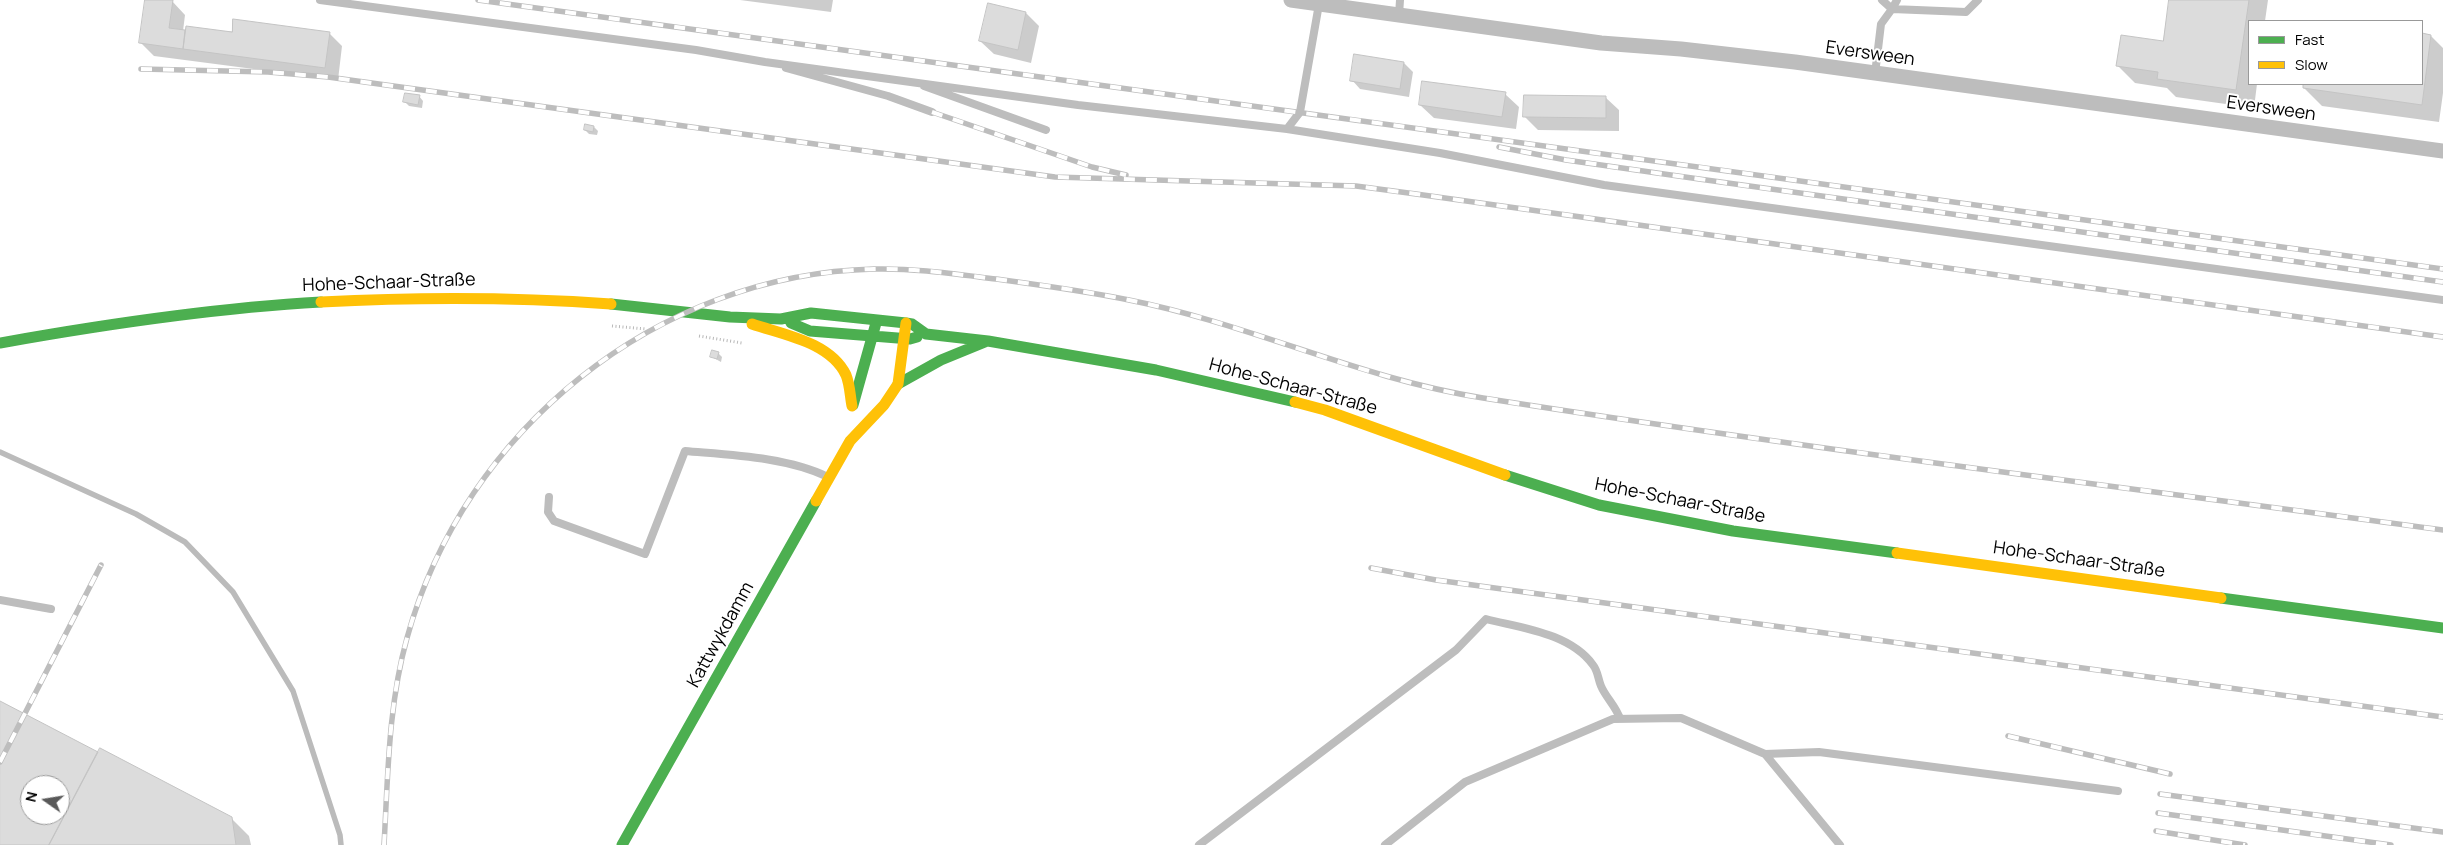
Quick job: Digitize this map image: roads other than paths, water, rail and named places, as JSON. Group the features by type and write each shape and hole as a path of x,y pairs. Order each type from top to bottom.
{"main road":[{"name":"Hohe-Schaar-Straße","path":"0,343 149,318 290,304 387,299 566,300 634,305 730,317 781,318 810,313 912,324 926,334"},
{"path":"730,317 811,345 831,356 846,376 852,415"},
{"name":"Hohe-Schaar-Straße","path":"781,318 810,331 904,339 926,334 988,341 1156,370 1255,392 1326,410 1551,491 1599,505 1670,520 2443,628"},
{"name":"Kattwykdamm","path":"850,441 852,415 876,320"},
{"name":"Kattwykdamm","path":"622,845 850,441 884,405 898,384 906,323"},
{"path":"898,384 941,360 988,341"}],"street":[{"name":"Eversween","path":"1291,0 1319,4 1400,7 1601,43 1681,48 2443,151"}],"lane":[{"path":"320,0 666,46 765,62 908,80 1078,105 1287,129 1440,153 1604,184 2443,300"},
{"path":"1882,0 1892,9 1966,12 1978,0"},
{"path":"1875,74 1881,24 1897,0"},
{"path":"1287,129 1300,112 1319,4"},
{"path":"765,62 888,96 932,112"},
{"path":"908,80 1046,130"},
{"path":"550,497 548,512 554,521 646,554 685,451 726,454 777,462 813,470 830,477"},
{"path":"0,600 51,609"},
{"path":"1199,845 1456,650 1486,618 1544,634 1571,644 1593,664 1602,687 1616,706 1620,719"},
{"path":"1385,845 1466,782 1613,719 1681,718 1765,754 1819,752 2118,791"},
{"path":"1765,754 1840,845"}],"waterway":[{"path":"0,452 136,514 185,542 233,592 293,691 340,835 341,845"}],"railway":[{"path":"478,0 2443,269"},
{"path":"141,69 268,72 328,77 1055,177 1356,186 2443,337"},
{"path":"932,112 1092,167 1126,175"},
{"path":"1499,147 1566,160 2443,282"},
{"path":"384,845 392,715 407,638 435,563 474,493 523,431 580,377 646,333 718,300 794,278 874,269 905,269 1062,288 1174,310 1393,378 1483,398 1843,450 2443,530"},
{"path":"0,762 101,565"},
{"path":"1371,568 1436,580 2443,717"},
{"path":"2008,736 2170,774"},
{"path":"2160,794 2443,832"},
{"path":"2158,813 2391,845"},
{"path":"2156,831 2245,845"}]}
